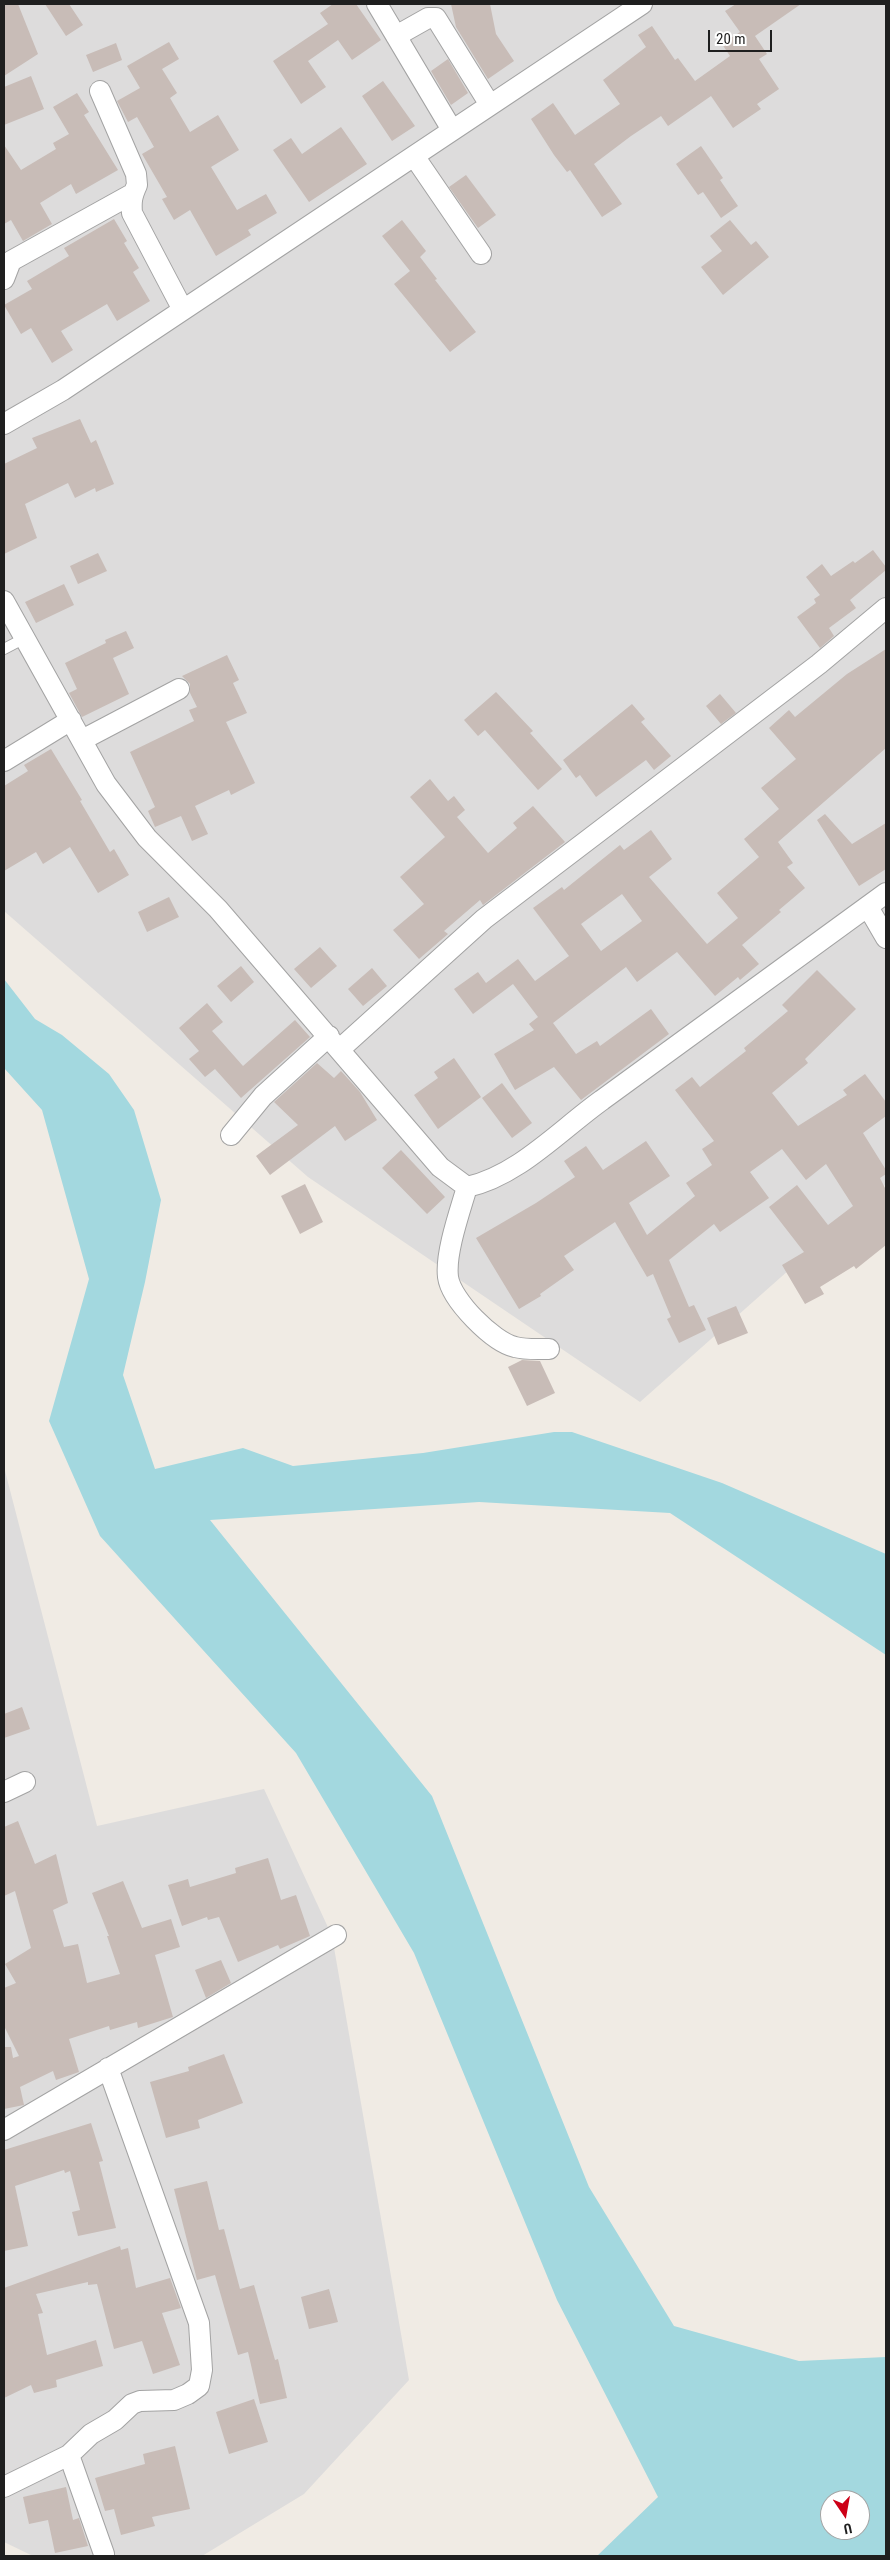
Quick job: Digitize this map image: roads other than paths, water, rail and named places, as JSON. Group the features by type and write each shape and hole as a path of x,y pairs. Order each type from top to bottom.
{"street":[{"path":"377,4 452,130"},
{"path":"4,424 64,390 642,4"},
{"path":"396,36 428,18 436,18 490,105"},
{"path":"4,279 11,261 132,194 138,185 136,174 100,91"},
{"path":"414,156 481,254"},
{"path":"132,194 132,213 183,310"},
{"path":"4,601 106,784 148,838 218,909 440,1167 466,1187"},
{"path":"231,1135 264,1096 334,1043 484,919 811,670 886,608"},
{"path":"82,740 179,689"},
{"path":"4,761 71,720"},
{"path":"466,1187 486,1182 521,1162 584,1113 886,893"},
{"path":"868,907 886,938"},
{"path":"466,1187 452,1242 448,1276 458,1301 499,1341 526,1350 549,1349"},
{"path":"4,1792 25,1782"},
{"path":"4,2130 336,1934"},
{"path":"4,2487 69,2455 91,2434 114,2420 132,2404 174,2400 200,2386 202,2370 199,2323 108,2068"},
{"path":"69,2455 104,2554"}],"lane":[{"path":"4,649 25,638"}],"water":[{"path":"4,979 35,1019 62,1035 109,1074 134,1110 161,1200 145,1282 123,1375 155,1469 243,1448 293,1466 423,1453 554,1432 572,1432 722,1483 886,1554 886,1655 670,1513 479,1502 210,1520 432,1796 589,2187 674,2326 799,2361 886,2357 886,2556 597,2556 658,2497 557,2300 414,1953 296,1753 100,1536 49,1421 89,1279 42,1110 4,1068"}]}
